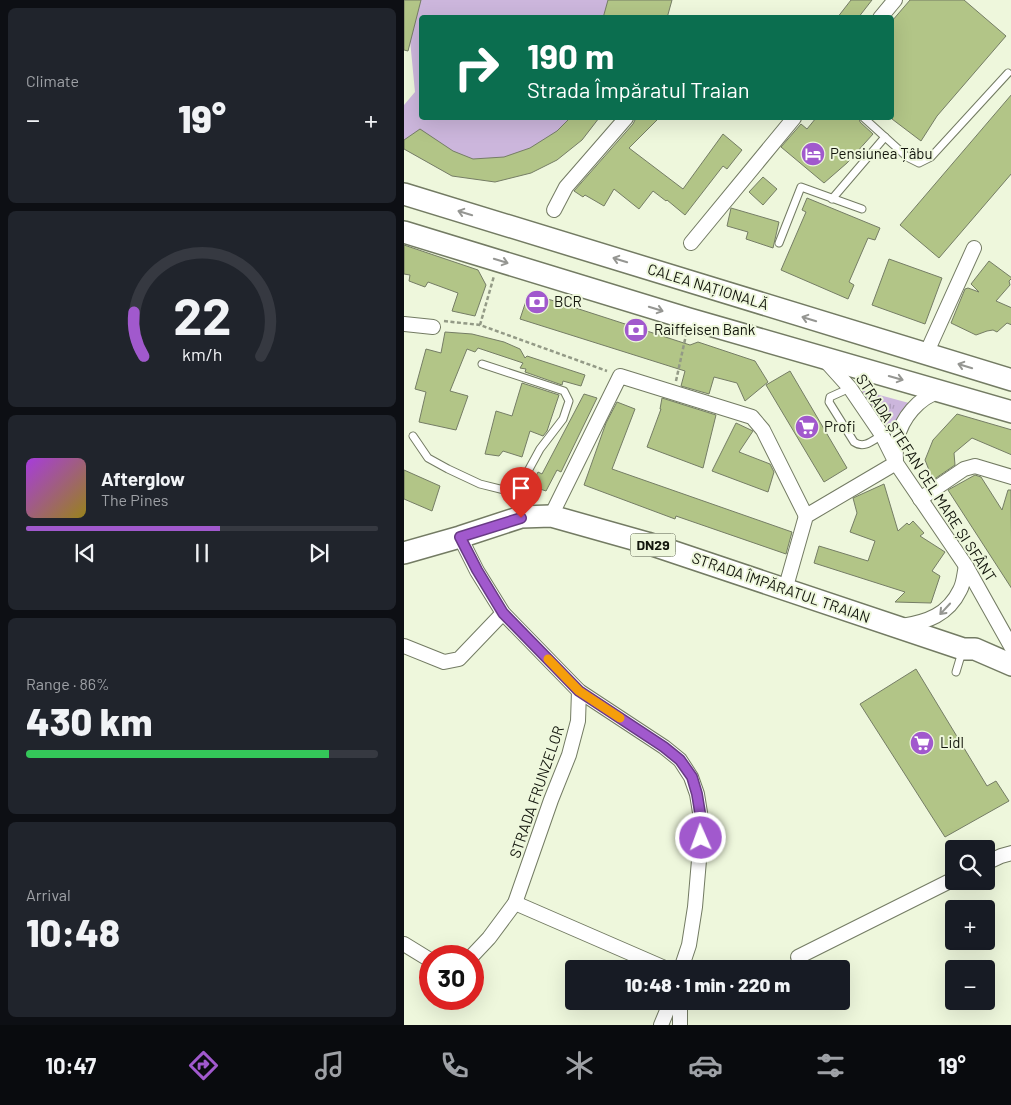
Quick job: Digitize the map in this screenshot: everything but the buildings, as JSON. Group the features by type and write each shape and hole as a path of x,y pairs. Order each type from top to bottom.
{"main road":[{"name":"CALEA NAȚIONALĂ","path":"404,194 1011,380"},
{"path":"404,232 689,319 1011,412"},
{"name":"STRADA ÎMPĂRATUL TRAIAN","path":"404,553 521,518 551,516 646,543 963,649 975,650 1011,665"}],"street":[{"path":"882,15 895,0"},
{"path":"554,210 566,187 624,120"},
{"path":"690,243 792,120"},
{"path":"926,354 974,248"},
{"path":"404,324 433,327"},
{"name":"STRADA ȘTEFAN CEL MARE ȘI SFÂNT","path":"822,357 850,388 882,436 896,463 966,566 1011,648"},
{"path":"551,516 620,376 752,418 763,430 806,516"},
{"path":"784,590 806,516 896,463 896,440 910,413 924,398 940,391"},
{"path":"920,499 964,469 975,466 1011,477"},
{"path":"460,537 503,613 579,691 664,747 680,760 692,777 702,825 695,907 684,960"},
{"path":"897,627 918,623 942,614 961,589 966,566"},
{"path":"404,646 444,662 459,659 503,613"},
{"name":"STRADA FRUNZELOR","path":"482,945 515,903 569,754 578,721 579,691"},
{"path":"995,859 1011,853"},
{"path":"798,957 945,884"},
{"path":"515,903 647,960"},
{"path":"404,944 419,953"},
{"path":"661,1025 667,1010"},
{"path":"680,1010 680,1025"}],"lane":[{"path":"866,120 907,157 918,163 931,157 1008,73"},
{"path":"832,199 885,137"},
{"path":"779,243 801,188 862,209"},
{"path":"482,364 564,390 569,400 563,419 540,449 516,493 517,506 521,518"},
{"path":"850,388 830,397 830,402 854,442 864,446 882,436"},
{"path":"413,436 428,458 480,484 516,493"},
{"path":"956,672 963,649"}],"path":[{"path":"480,325 499,260"},
{"path":"674,392 689,319"},
{"path":"433,327 441,321 480,325 620,376"}],"green space":[{"path":"404,0 636,0 632,15 419,15 419,120 597,120 582,140 452,176 404,149 404,105 415,92"},
{"path":"861,390 909,403 891,433"}],"slow traffic":[{"path":"548,659 579,691 620,718"}],"place":[{"name":"Pensiunea Țâbu","path":"813,154"},
{"name":"BCR","path":"537,302"},
{"name":"Raiffeisen Bank","path":"636,330"},
{"name":"Profi","path":"807,427"},
{"name":"Lidl","path":"922,743"}],"route":[{"path":"521,518 460,537 503,613 579,691 664,747 680,760 692,777 697,794 702,825 701,838"}]}
